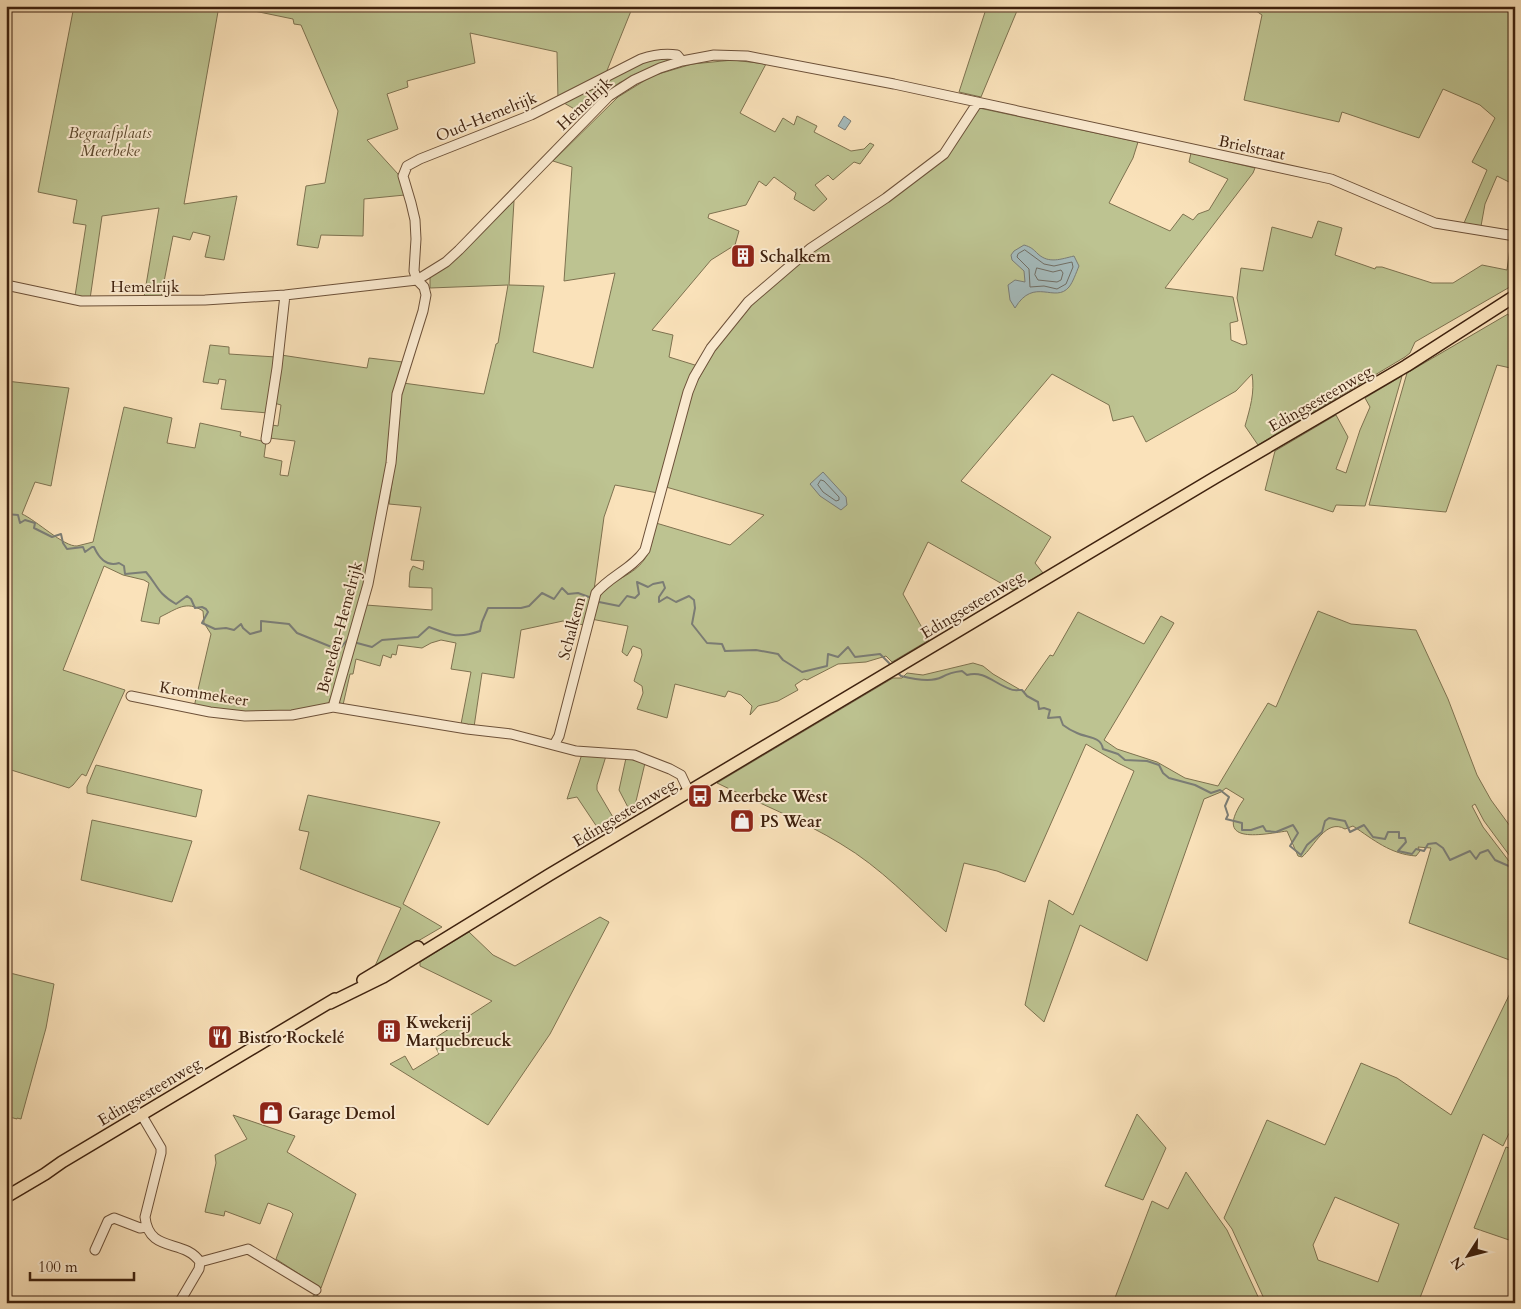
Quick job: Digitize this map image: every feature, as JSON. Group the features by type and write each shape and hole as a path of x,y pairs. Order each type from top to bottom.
{"main road":[{"name":"Edingsesteenweg","path":"6,1197 141,1114 330,1003 382,978 504,902 1216,477 1406,366 1515,296"},
{"name":"Edingsesteenweg","path":"1457,334 1515,304"},
{"name":"Edingsesteenweg","path":"6,1190 40,1169 62,1162"}],"street":[{"name":"Oud-Hemelrijk","path":"417,280 414,272 415,220 403,176 406,166 492,129 532,115 640,59 654,55 669,54 677,55 682,61"},
{"name":"Hemelrijk","path":"6,285 81,301 205,300 285,295 417,280 446,262 459,250 609,96 634,80 660,68 682,61 714,55 747,56 978,102"},
{"name":"Brielstraat","path":"978,102 1330,179 1435,223 1515,236"},
{"name":"Schalkem","path":"554,744 559,736 596,593 603,584 636,561 645,550 688,392 697,371 714,343 748,302 802,255 886,198 944,154 978,102"},
{"name":"Beneden-Hemelrijk","path":"417,280 424,287 426,295 423,312 396,398 390,470 368,584 333,706 447,726 511,734 576,750 634,755 681,775 689,792"},
{"path":"266,439 277,368 285,295"},
{"name":"Krommekeer","path":"131,696 210,712 245,716 292,715 333,706"},
{"path":"141,1114 162,1153 145,1217 146,1227 152,1236 192,1253 200,1262 199,1269 179,1303"},
{"path":"95,1250 108,1221 114,1218 140,1228 146,1227"},
{"path":"200,1262 248,1250 316,1290"}],"green space":[{"name":"Begraafplaats Meerbeke","path":"74,6 219,6 184,204 237,196 224,260 205,257 210,236 193,232 190,240 173,236 161,297 144,297 159,208 102,216 90,299 75,296 86,225 73,223 77,200 38,192"},
{"path":"230,6 633,6 606,73 558,100 557,52 470,33 475,63 407,81 408,87 387,94 398,129 367,140 398,174 405,195 364,199 363,236 321,235 318,248 297,245 306,186 325,183 338,111 301,25 294,24 293,19"},
{"path":"987,6 1019,6 981,97 959,92"},
{"path":"1249,6 1515,6 1515,175 1511,183 1497,176 1485,204 1481,226 1464,223 1487,170 1472,162 1495,118 1480,105 1443,89 1419,138 1342,112 1339,122 1244,100 1262,15"},
{"path":"673,58 619,83 583,114 564,103 648,60"},
{"path":"733,60 766,64 740,113 775,132 783,118 794,125 797,116 817,126 814,132 851,151 864,149 870,143 874,145 860,164 854,162 833,180 828,175 815,185 827,199 814,211 794,199 796,193 774,177 766,186 759,181 746,205 709,214 708,218 739,231 735,245 711,260 652,330 673,335 669,357 698,366 658,493 615,485 604,517 594,590 584,625 563,621 521,630 514,678 482,673 474,727 461,724 471,672 451,669 456,643 441,640 422,648 398,645 396,655 392,654 391,658 383,655 380,666 356,659 353,674 350,674 343,705 338,701 366,605 432,610 432,588 409,587 410,572 413,566 423,570 424,561 411,560 421,507 389,504 403,383 484,394 496,344 498,343 508,285 430,288 430,277 450,265 514,201 509,285 544,286 533,352 593,368 615,273 564,281 572,167 553,161 618,97 652,76 692,64"},
{"path":"979,108 1138,142 1133,158 1109,203 1170,231 1183,214 1193,220 1198,214 1209,210 1228,179 1189,162 1191,153 1255,168 1165,288 1233,297 1238,321 1230,323 1231,340 1243,345 1247,344 1237,298 1241,268 1263,271 1272,227 1312,238 1318,221 1342,228 1335,255 1375,269 1376,267 1382,267 1432,283 1453,283 1482,265 1507,270 1511,240 1515,241 1515,284 1415,342 1410,353 1405,357 1258,445 1245,426 1252,394 1252,374 1236,391 1146,442 1133,416 1113,421 1109,405 1052,374 961,481 1051,537 1035,563 1043,573 1013,590 928,542 903,594 929,640 892,662 886,656 866,662 838,664 807,680 804,679 795,685 798,690 778,701 758,706 750,715 752,706 741,695 728,691 725,697 675,684 667,718 637,709 643,693 642,686 634,681 642,655 641,649 633,646 627,656 622,652 628,626 591,619 599,596 611,584 635,570 644,560 651,547 656,523 730,545 764,515 666,487 691,392 719,343 753,301 813,251 954,145"},
{"path":"1508,314 1512,322 1515,321 1515,369 1497,365 1446,512 1369,505 1407,373"},
{"path":"210,345 229,347 229,354 276,357 268,413 221,409 226,380 219,379 218,384 203,382"},
{"path":"281,355 367,368 369,358 403,362 387,471 366,580 328,705 298,712 233,712 194,707 211,634 204,623 203,611 192,606 186,606 160,617 159,624 141,621 149,583 123,575 104,566 63,670 125,690 86,776 82,774 69,788 8,769 10,766 6,764 6,381 69,388 51,486 35,482 22,514 58,538 77,546 93,542 124,407 172,418 167,443 195,448 200,423 241,432 240,436 266,442 264,457 282,461 280,475 288,476 295,441 269,438 272,425 278,426 281,405 274,403"},
{"path":"1402,376 1365,506 1336,505 1333,512 1265,490 1275,451 1336,415 1348,437 1336,469 1346,473 1360,430 1370,407 1365,398"},
{"path":"1318,611 1351,624 1416,630 1448,699 1477,775 1491,800 1510,826 1515,846 1515,863 1484,821 1475,804 1472,806 1483,827 1515,869 1515,962 1409,923 1431,848 1418,847 1420,851 1416,856 1407,855 1383,846 1353,826 1345,829 1332,827 1321,835 1302,857 1298,856 1287,831 1253,835 1243,834 1236,830 1233,824 1244,799 1226,788 1204,799 1147,961 1080,925 1044,1022 1025,1005 1049,900 1073,915 1134,771 1086,744 1025,882 997,871 964,863 946,932 896,885 855,853 811,827 717,783 893,678 902,678 907,673 923,675 973,663 983,666 1024,692 1050,655 1053,656 1078,612 1144,644 1161,616 1174,623 1104,740 1117,749 1157,762 1185,778 1218,786 1268,703 1276,707"},
{"path":"582,754 606,756 597,790 617,824 601,833 577,797 567,799"},
{"path":"626,758 645,763 632,815 619,790"},
{"path":"96,765 202,790 196,817 87,793 87,787"},
{"path":"308,795 440,822 403,904 442,927 375,966 401,908 300,869 309,832 299,830"},
{"path":"92,820 192,841 172,902 81,880"},
{"path":"600,917 609,922 550,1034 488,1125 390,1064 405,1056 413,1070 439,1054 432,1040 492,1001 420,966 420,962 469,932 493,955 515,966"},
{"path":"6,972 54,984 46,1028 21,1119 6,1116"},
{"path":"1515,983 1515,1121 1503,1146 1483,1134 1418,1303 1266,1303 1232,1229 1224,1218 1267,1120 1325,1145 1361,1063 1397,1078 1451,1115","holes":["1335,1197 1399,1224 1378,1282 1318,1260 1313,1245"]},
{"path":"1137,1114 1166,1148 1143,1200 1105,1186"},
{"path":"233,1115 295,1136 287,1152 356,1194 321,1288 276,1259 293,1214 290,1211 268,1203 260,1224 225,1211 224,1216 205,1212 216,1163 215,1155 247,1139"},
{"path":"1506,1147 1515,1150 1515,1242 1474,1228"},
{"path":"1186,1172 1227,1230 1261,1303 1113,1303 1152,1201 1168,1209"},
{"path":"315,1294 329,1303 308,1303"}],"water":[{"path":"844,116 851,121 845,130 838,126"},
{"path":"1024,245 1032,248 1046,259 1055,260 1074,256 1079,266 1069,287 1063,291 1029,294 1015,308 1010,300 1008,285 1015,280 1025,282 1024,271 1012,260 1011,255"},
{"path":"823,472 846,497 847,505 841,510 820,496 810,484"}],"waterway":[{"path":"6,514 18,515 20,523 25,520 35,523 34,528 52,537 61,534 67,549 83,547 85,552 94,547 98,555 107,563 119,563 124,566 125,574 146,572 161,593 176,604 187,596 191,599 195,608 202,607 206,609 208,612 202,623 215,629 226,628 234,630 241,624 250,634 261,631 261,621 289,624 297,633 339,650 347,640"},
{"path":"599,602 619,606 627,596 635,598 639,594 637,582 648,587 663,582 665,588 659,597 659,602 667,597 676,602 689,596 694,600 695,608 692,624 707,643 722,644 725,651 756,650 778,654 783,660 802,672 827,666 828,654 838,657 848,647 855,657 880,654 890,664"},
{"path":"357,643 372,647 382,640 418,637 429,627 454,635 466,635 480,631 488,608 521,608 529,606 542,593 554,599 562,588 568,594 578,593 589,597"},
{"path":"899,674 901,676 927,680 938,679 951,673 962,671 967,675 979,674 1011,690 1022,690 1027,696 1038,702 1039,709 1050,710 1048,718 1060,717 1063,725 1081,735 1097,740 1103,749 1118,754 1125,760 1147,761 1159,765 1163,773 1169,778 1195,785 1211,793 1220,790 1229,797 1225,806 1228,815 1226,819 1242,823 1242,830 1251,830 1263,826 1266,831 1276,832 1293,825 1298,833 1290,846 1301,855 1307,845 1322,832 1325,821 1329,818 1345,821 1350,832 1364,825 1373,837 1385,839 1388,832 1399,832 1399,838 1405,838 1406,842 1398,851 1412,854 1416,849 1424,851 1428,844 1436,843 1443,848 1450,860 1470,851 1476,859 1480,853 1488,850 1495,860 1511,867 1515,873"}],"place":[{"name":"Schalkem","path":"743,256"},
{"name":"Meerbeke West","path":"700,796"},
{"name":"PS Wear","path":"742,821"},
{"name":"Kwekerij Marquebreuck","path":"389,1031"},
{"name":"Bistro Rockelé","path":"220,1037"},
{"name":"Garage Demol","path":"271,1113"}]}
